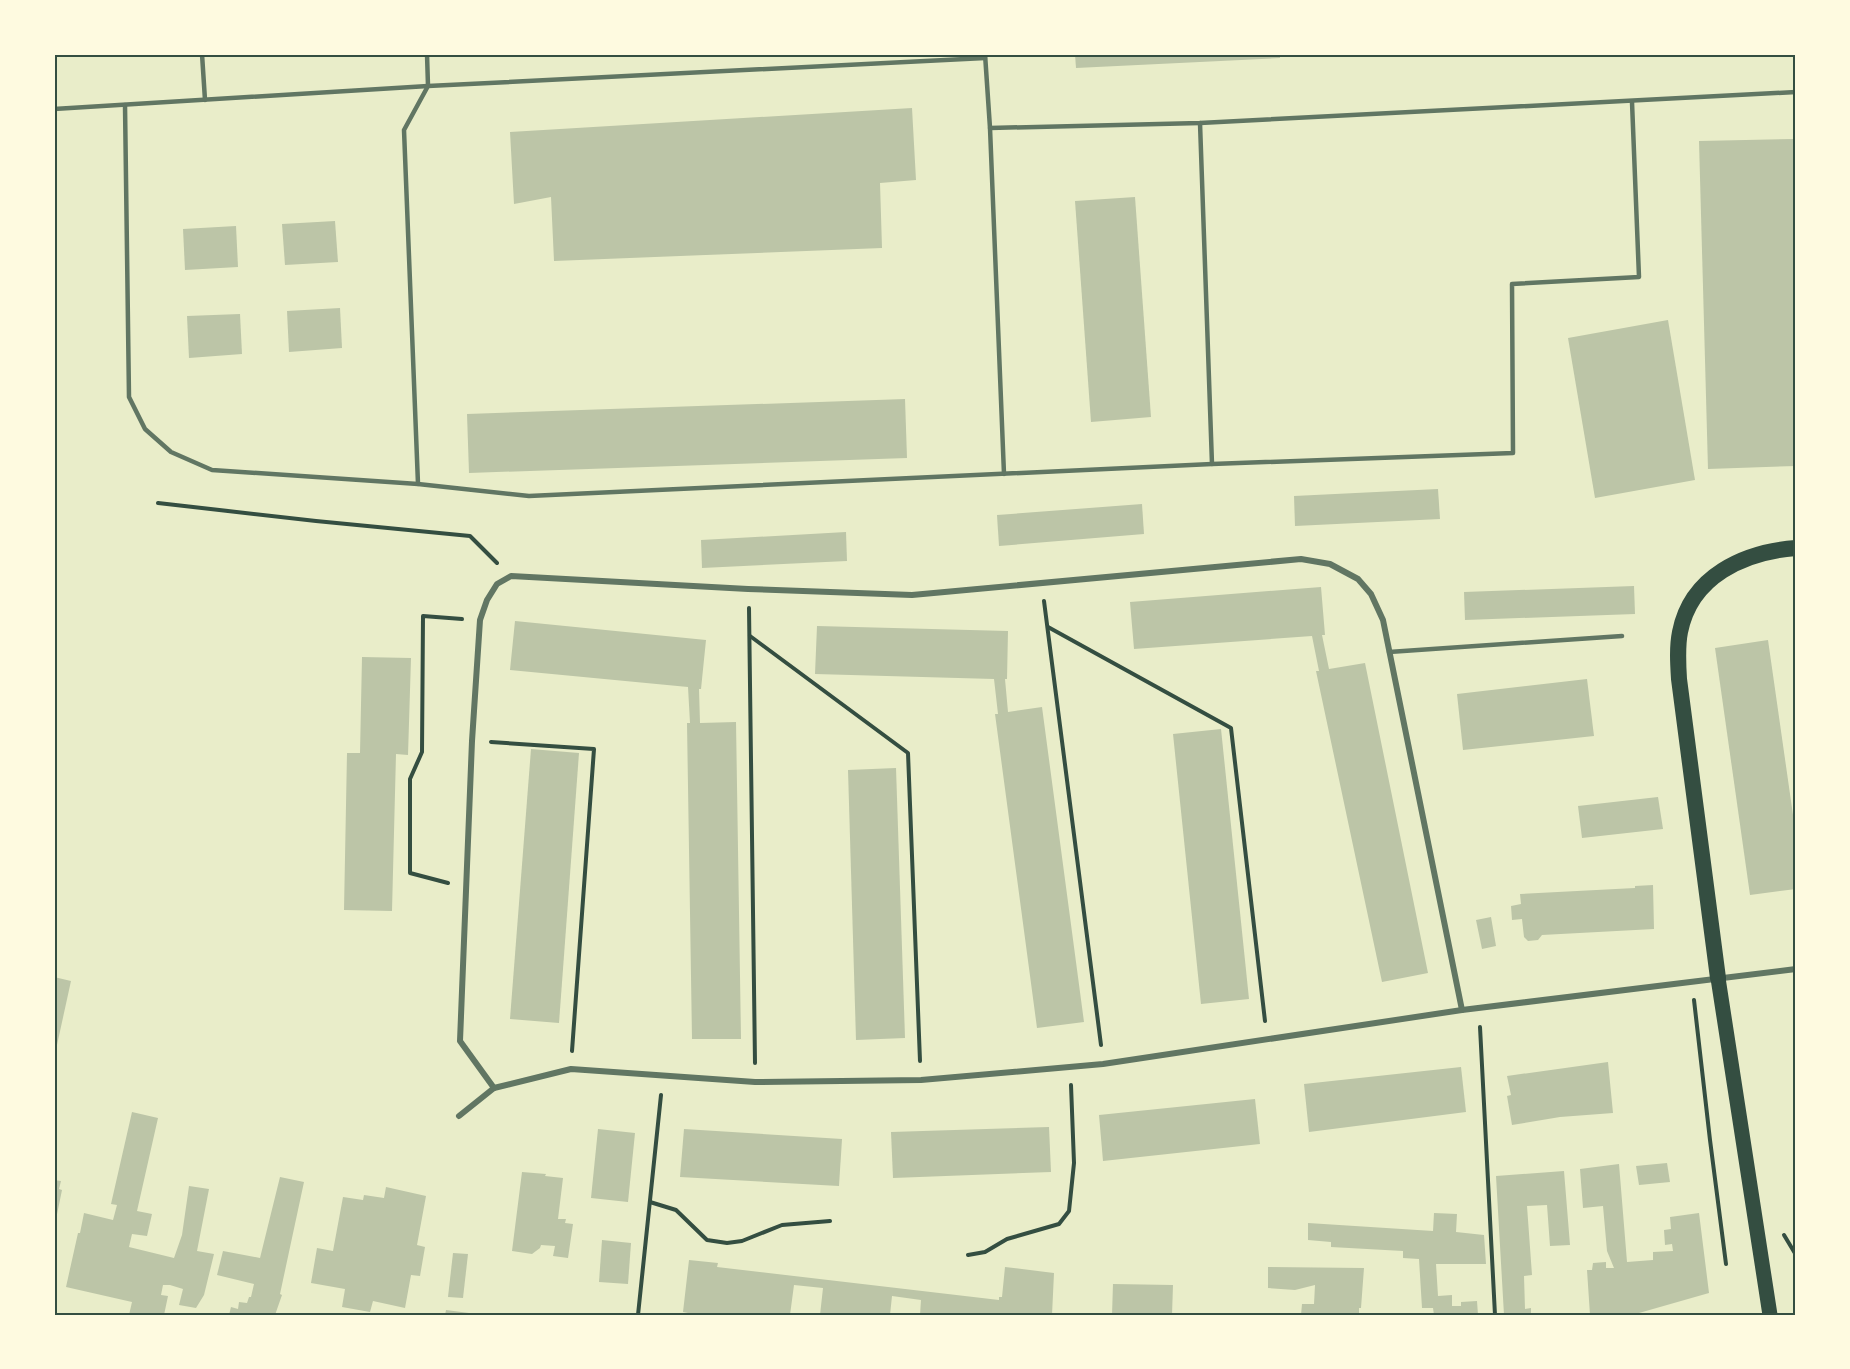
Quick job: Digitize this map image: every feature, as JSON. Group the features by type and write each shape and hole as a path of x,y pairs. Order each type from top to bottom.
{"highway":[{"path":"1718,978 1679,679 1680,632 1691,600 1718,572 1755,554 1776,549 1796,548"}],"main road":[{"path":"1718,978 1770,1315"}],"street":[{"path":"494,1088 459,1041 472,741 480,620 487,600 497,584 511,576 912,595 1301,559 1330,564 1358,579 1371,594 1383,620 1462,1010"},
{"path":"459,1116 494,1088 571,1070 755,1082 921,1080 1103,1064 1462,1010 1796,969"}],"lane":[{"path":"202,54 205,100"},
{"path":"418,484 404,130 428,86 427,54"},
{"path":"54,109 985,56 1004,474"},
{"path":"990,128 1200,123 1796,92"},
{"path":"125,105 129,397 146,429 171,452 212,470 418,484 529,496 1212,464 1513,453 1512,284 1639,277 1632,102"},
{"path":"1200,123 1212,464"},
{"path":"1389,652 1623,636"}],"path":[{"path":"159,503 470,536 511,576"},
{"path":"1041,584 1103,1064"},
{"path":"748,589 755,1082"},
{"path":"465,887 410,873 410,779 422,752 423,616 480,620"},
{"path":"1048,627 1231,728 1268,1040"},
{"path":"750,636 908,753 921,1080"},
{"path":"472,741 594,748 571,1070"},
{"path":"1692,981 1726,1264"},
{"path":"1480,1008 1495,1315"},
{"path":"968,1255 985,1252 1007,1239 1059,1224 1069,1212 1074,1163 1071,1067"},
{"path":"638,1315 663,1076"},
{"path":"1715,1179 1722,1178"},
{"path":"650,1202 676,1210 707,1240 727,1243 742,1241 782,1225 830,1221"}],"building":[{"path":"1075,54 1280,54 1280,58 1076,68"},
{"path":"912,108 916,180 880,183 882,248 554,261 551,197 514,204 510,132"},
{"path":"1794,139 1796,466 1708,469 1699,141"},
{"path":"1135,197 1151,417 1091,422 1075,201"},
{"path":"335,221 338,262 285,265 282,224"},
{"path":"236,226 238,267 185,270 183,229"},
{"path":"340,308 342,348 289,352 287,311"},
{"path":"240,314 242,354 189,358 187,316"},
{"path":"1668,320 1695,480 1595,498 1568,338"},
{"path":"905,399 907,458 469,473 467,414"},
{"path":"1438,489 1440,519 1295,526 1294,496"},
{"path":"1142,504 1144,534 999,546 997,515"},
{"path":"846,532 847,561 702,568 701,540"},
{"path":"1634,586 1635,614 1465,620 1464,592"},
{"path":"1321,587 1325,635 1322,635 1329,669 1365,663 1428,973 1382,982 1316,671 1319,671 1312,636 1134,649 1130,602"},
{"path":"515,621 706,640 701,689 699,689 700,723 736,722 741,1039 692,1039 688,687 510,670"},
{"path":"817,626 1008,631 1007,679 1005,679 1008,712 1042,707 1084,1022 1037,1028 995,714 998,714 994,679 815,674"},
{"path":"1768,640 1796,836 1796,889 1750,895 1715,648"},
{"path":"362,657 411,658 408,755 396,754 392,911 344,910 347,753 360,753"},
{"path":"1587,679 1594,736 1463,750 1457,694"},
{"path":"1221,729 1249,999 1201,1004 1173,734"},
{"path":"531,749 579,753 559,1023 510,1019"},
{"path":"896,768 905,1038 856,1040 848,770"},
{"path":"1658,797 1663,829 1582,838 1578,806"},
{"path":"1653,885 1654,929 1542,935 1538,940 1528,941 1524,937 1522,919 1512,920 1511,906 1521,904 1520,894"},
{"path":"1491,917 1496,946 1482,949 1476,920"},
{"path":"54,977 71,981 55,1054 54,1054"},
{"path":"1608,1062 1613,1113 1560,1117 1512,1125 1507,1096 1511,1095 1507,1076"},
{"path":"1461,1067 1466,1112 1309,1132 1304,1084"},
{"path":"1255,1099 1260,1144 1103,1161 1099,1115"},
{"path":"132,1112 158,1118 137,1211 152,1214 147,1236 132,1234 129,1247 174,1258 182,1235 189,1186 209,1189 197,1251 214,1254 204,1295 196,1308 179,1305 183,1289 170,1285 163,1285 161,1295 168,1296 164,1315 129,1315 132,1302 66,1287 84,1213 113,1220 117,1205 111,1204"},
{"path":"1049,1127 1051,1172 893,1178 891,1132"},
{"path":"598,1129 635,1133 628,1202 591,1198"},
{"path":"684,1129 842,1139 839,1186 680,1177"},
{"path":"1667,1163 1670,1182 1639,1185 1636,1166"},
{"path":"1619,1164 1627,1262 1653,1260 1653,1252 1673,1251 1672,1244 1665,1245 1664,1230 1671,1229 1670,1217 1699,1213 1709,1293 1632,1315 1590,1315 1587,1270 1592,1270 1593,1263 1606,1262 1606,1268 1614,1268 1607,1251 1603,1206 1583,1208 1580,1169"},
{"path":"1564,1171 1570,1245 1550,1246 1547,1205 1527,1206 1532,1275 1524,1276 1525,1309 1531,1308 1531,1315 1504,1315 1496,1176"},
{"path":"522,1172 563,1178 558,1219 566,1219 565,1223 573,1224 568,1258 553,1256 555,1246 541,1245 532,1254 512,1251"},
{"path":"280,1177 304,1182 280,1294 282,1295 275,1315 229,1315 231,1307 238,1309 239,1302 247,1303 254,1284 217,1275 223,1251 260,1258"},
{"path":"54,1180 61,1181 59,1189 62,1190 55,1224"},
{"path":"386,1187 426,1196 417,1245 425,1247 420,1276 411,1275 405,1308 373,1301 370,1312 342,1307 345,1289 311,1283 317,1248 333,1251 343,1197 363,1200 364,1195 384,1198"},
{"path":"1434,1213 1457,1214 1456,1232 1484,1235 1486,1264 1436,1264 1438,1296 1452,1295 1452,1306 1461,1306 1461,1302 1477,1301 1478,1315 1434,1315 1433,1308 1422,1308 1419,1259 1403,1258 1403,1251 1331,1247 1331,1242 1308,1240 1308,1223 1433,1231"},
{"path":"602,1240 631,1243 628,1284 599,1282"},
{"path":"453,1253 468,1254 463,1298 448,1297"},
{"path":"689,1260 718,1263 717,1267 999,1300 999,1297 1002,1297 1005,1267 1054,1273 1052,1315 920,1315 921,1300 892,1296 890,1315 820,1315 823,1288 794,1285 790,1315 698,1315 683,1312"},
{"path":"1268,1267 1364,1268 1359,1315 1301,1315 1302,1304 1314,1304 1315,1285 1295,1290 1268,1288"},
{"path":"1113,1284 1173,1285 1172,1315 1112,1315"},
{"path":"446,1310 469,1313 469,1315 445,1315"}]}
